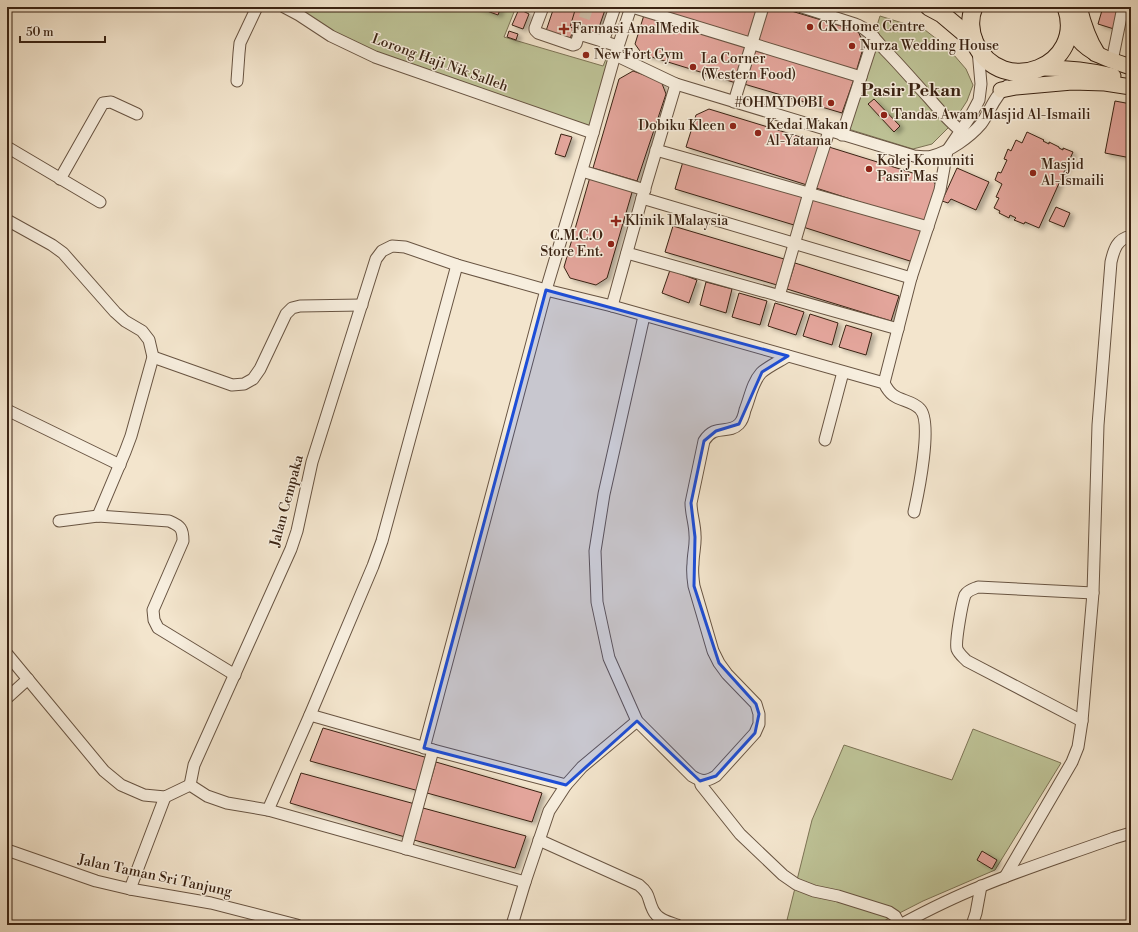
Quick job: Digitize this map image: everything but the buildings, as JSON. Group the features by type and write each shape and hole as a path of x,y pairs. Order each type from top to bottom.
{"highway":[{"path":"929,7 942,14 976,45 985,58 994,65 1003,70 1014,72 1034,71 1042,68 1053,60 1062,50 1070,26 1069,14 1066,7"},
{"path":"974,7 971,20 971,31 976,45"},
{"path":"1078,7 1084,30 1096,53"}],"main road":[{"path":"1070,26 1077,39 1085,46 1112,61 1131,67"},
{"path":"1042,68 1069,68 1131,81"},
{"path":"1001,90 1016,87 1072,82 1105,83 1131,87"}],"street":[{"path":"237,80 240,43 257,7"},
{"name":"Lorong Haji Nik Salleh","path":"284,7 300,11 331,36 375,57 593,133"},
{"path":"543,7 535,28 538,33 573,45 576,44 579,34 603,42 676,84 914,156 931,157 947,151 964,134 981,124 1001,90 1025,72"},
{"path":"603,42 615,7"},
{"path":"406,849 428,749 546,290 631,7 861,77"},
{"path":"734,102 763,7"},
{"path":"802,7 857,25 874,38 964,134"},
{"path":"1112,61 1123,7"},
{"path":"842,135 874,38"},
{"path":"964,134 970,117 979,100 981,84 976,45"},
{"path":"612,306 643,194 676,84"},
{"path":"60,179 103,103 111,102 137,114"},
{"path":"779,296 829,131"},
{"path":"7,147 100,202"},
{"path":"656,150 928,227"},
{"path":"884,383 911,278 940,190 947,151"},
{"path":"582,171 643,194 794,243 911,278"},
{"path":"7,220 52,245 63,253 116,312 126,321 142,331 149,340 153,357 120,465 98,516"},
{"path":"1005,877 1072,762 1078,747 1082,721 1093,593 1098,425 1111,262 1115,248 1125,238 1131,236"},
{"name":"Jalan Cempaka","path":"190,785 194,765 291,548 312,462 376,259 382,251 392,246 405,247 457,265"},
{"path":"627,253 898,329"},
{"path":"268,810 310,715 373,566 382,541 457,265 546,290 612,306 884,383 892,394 902,400 914,404 921,410 925,418 926,430 922,470 914,512"},
{"path":"153,357 232,385 244,384 253,379 260,368 286,314 292,308 300,306 362,305"},
{"path":"644,316 604,494 595,551 597,602 609,658 637,721 692,776 700,781 701,785 740,834 783,875 796,884 814,891 838,896 890,912 900,925 926,911 981,886 1131,833"},
{"path":"700,781 709,780 716,776 755,733 759,724 760,714 756,704 719,664 714,651 694,586 692,566 695,527 691,512 691,503 704,441 708,434 732,428 739,424 743,418 755,383 762,372 788,356"},
{"path":"825,440 843,372"},
{"path":"7,410 120,465"},
{"path":"59,521 98,516 169,521 178,524 183,532 183,541 154,610 154,620 158,628 235,675"},
{"path":"1082,721 967,661 957,649 956,640 965,594 978,587 1093,593"},
{"path":"7,654 104,771 120,785 144,795 165,797 190,785 207,796 227,803 268,810 525,882"},
{"path":"7,698 28,680"},
{"path":"310,715 428,749 566,784"},
{"path":"512,925 549,811 566,784 582,767 637,721"},
{"path":"130,889 165,797"},
{"path":"539,840 639,885 646,891 656,914 662,919 677,925"},
{"name":"Jalan Taman Sri Tanjung","path":"7,850 90,879 130,889 211,903 297,925"},
{"path":"972,925 981,886"}],"highlighted area":[{"path":"546,290 788,356 762,372 739,424 716,431 704,441 691,503 695,537 694,586 719,663 756,704 759,714 755,733 716,776 700,781 637,721 566,785 424,748"}],"green space":[{"path":"302,7 516,7 504,37 603,66 606,59 613,62 593,133 375,57 299,15"},
{"path":"880,16 925,30 947,47 966,69 973,85 967,101 952,124 932,144 913,149 845,128"},
{"path":"973,729 1061,763 995,870 923,901 876,925 814,925 787,920 812,820 844,745 952,780"}],"tunnel":[{"path":"579,34 588,7"}],"place":[{"name":"CK Home Centre","path":"810,27"},
{"name":"Farmasi AmalMedik","path":"564,29"},
{"name":"Nurza Wedding House","path":"852,46"},
{"name":"New Fort Gym","path":"586,55"},
{"name":"La Corner (Western Food)","path":"693,67"},
{"name":"#OHMYDOBI","path":"831,103"},
{"name":"Tandas Awam Masjid Al-Ismaili","path":"884,115"},
{"name":"Dobiku Kleen","path":"733,126"},
{"name":"Kedai Makan Al-Yatama","path":"758,133"},
{"name":"Kolej Komuniti Pasir Mas","path":"869,169"},
{"name":"Masjid Al-Ismaili","path":"1033,173"},
{"name":"Klinik 1Malaysia","path":"616,221"},
{"name":"C.M.C.O Store Ent.","path":"611,244"}],"district":[{"name":"Pasir Pekan","path":"911,90"}]}
